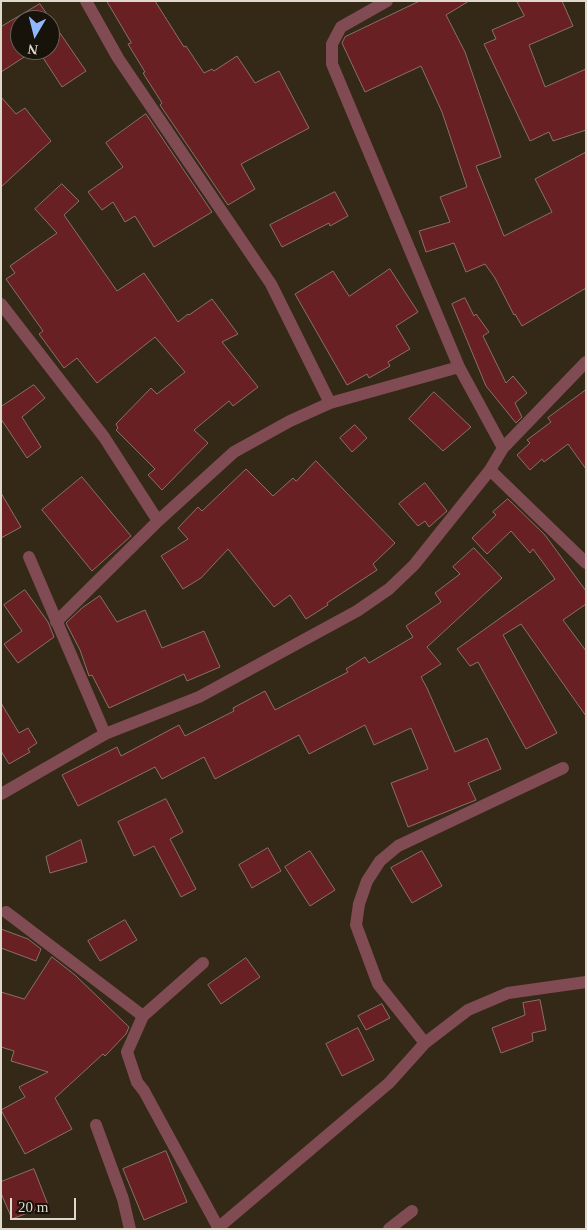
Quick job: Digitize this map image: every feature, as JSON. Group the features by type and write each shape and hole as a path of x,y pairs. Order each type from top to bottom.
{"street":[{"path":"86,1 118,58 270,284 330,403"},
{"path":"387,1 341,27 332,44 332,64 459,367 503,448"},
{"path":"1,304 104,437 158,521"},
{"path":"1,794 105,734 199,697 357,611 389,589 414,564 490,470 503,448 586,362"},
{"path":"56,622 158,521 234,452 290,421 330,403 459,367"},
{"path":"490,470 586,564"},
{"path":"29,557 105,734"},
{"path":"425,1043 378,984 356,925 359,904 367,882 380,861 398,846 563,768"},
{"path":"6,912 143,1016"},
{"path":"203,963 143,1016 127,1052 137,1082 144,1091 219,1228 389,1083 425,1043 468,1010 508,993 586,982"},
{"path":"96,1125 123,1199 130,1229"},
{"path":"389,1229 412,1211"}],"building":[{"path":"107,1 155,1 184,47 186,46 204,73 212,69 214,71 237,56 255,83 279,71 309,128 241,164 255,189 228,205 160,105 162,103 143,73 145,72 128,44 131,43"},
{"path":"420,1 469,1 446,15 465,52 501,157 476,166 504,236 552,212 535,179 586,152 586,288 522,326 485,264 466,272 454,243 426,252 419,231 450,222 440,197 467,187 442,112 421,66 365,92 342,43 345,37"},
{"path":"517,1 562,1 573,26 529,45 545,87 586,69 586,130 553,141 549,132 530,141 484,44 496,39 492,30 524,16"},
{"path":"40,4 44,10 30,10"},
{"path":"10,22 10,60 20,60 1,72 1,27"},
{"path":"60,33 86,71 62,87 44,60 60,60"},
{"path":"1,97 16,114 25,108 51,141 1,187"},
{"path":"146,114 212,212 154,247 135,216 125,222 113,202 102,210 88,192 123,167 106,143"},
{"path":"62,184 79,201 64,215 117,291 144,273 178,322 212,299 238,334 222,342 258,387 233,406 229,401 194,430 208,443 162,490 148,475 155,469 116,430 118,428 116,424 151,388 157,394 185,372 155,337 97,383 77,358 64,368 39,334 43,331 6,279 15,273 10,266 57,233 35,209"},
{"path":"335,192 348,216 330,226 329,223 282,247 270,225"},
{"path":"390,269 418,312 396,326 410,349 388,362 390,366 369,378 367,374 347,385 295,294 333,271 349,296"},
{"path":"465,298 474,316 476,314 489,332 483,336 506,383 513,376 527,393 515,403 522,417 516,423 486,386 452,304"},
{"path":"34,385 45,398 22,417 41,447 27,458 1,419 1,407"},
{"path":"586,390 586,469 568,444 544,462 542,459 530,470 517,455 530,443 527,440 551,422 548,418"},
{"path":"434,392 471,427 443,451 409,419"},
{"path":"355,425 367,438 352,452 340,438"},
{"path":"316,461 395,543 373,564 377,570 306,619 290,595 274,607 228,549 201,578 183,589 161,556 188,539 178,528 198,507 202,511 246,469 273,496 293,478 296,481"},
{"path":"82,477 131,536 92,571 42,510"},
{"path":"425,483 447,511 429,527 425,521 418,526 399,504"},
{"path":"1,493 21,527 1,538"},
{"path":"508,499 545,535 586,591 586,604 563,620 586,651 586,716 521,624 503,635 557,733 526,749 478,662 470,666 457,649 555,579 533,549 530,553 511,531 487,554 472,538 496,515 493,512"},
{"path":"474,548 502,578 427,647 441,664 421,677 455,752 487,738 501,769 468,783 476,800 408,827 391,783 428,769 411,728 374,745 365,725 309,754 299,735 215,779 204,757 162,779 155,767 78,806 62,775 117,747 121,756 179,725 185,736 234,711 233,708 265,691 275,710 348,672 346,669 365,657 369,663 413,637 406,626 441,602 435,593 460,574 453,567"},
{"path":"25,590 48,622 54,637 18,663 4,644 22,631 4,605"},
{"path":"100,596 117,622 145,610 162,648 204,631 220,667 187,681 184,674 109,708 92,675 89,676 80,650 66,623 82,608"},
{"path":"1,703 19,733 28,728 37,743 28,749 30,752 9,764 1,751"},
{"path":"166,799 183,832 170,839 196,889 181,897 154,846 134,856 118,822"},
{"path":"81,840 87,862 50,873 46,857"},
{"path":"268,848 281,871 252,888 239,865"},
{"path":"310,851 335,890 310,906 285,867"},
{"path":"422,851 442,886 412,903 391,868"},
{"path":"125,920 137,940 100,961 88,941"},
{"path":"1,929 28,939 41,949 36,961 1,948"},
{"path":"52,957 75,975 129,1027 126,1034 105,1056 103,1054 55,1098 72,1129 25,1154 1,1110 25,1097 19,1087 48,1072 11,1061 14,1051 1,1047 1,992 24,999"},
{"path":"246,958 260,977 221,1004 208,985"},
{"path":"540,1000 546,1030 532,1033 533,1041 501,1053 492,1028 525,1015 523,1003"},
{"path":"382,1004 390,1018 366,1030 358,1016"},
{"path":"358,1028 374,1060 342,1076 326,1044"},
{"path":"166,1151 187,1202 144,1220 123,1169"},
{"path":"34,1169 48,1205 12,1219 1,1193 1,1182"}]}
